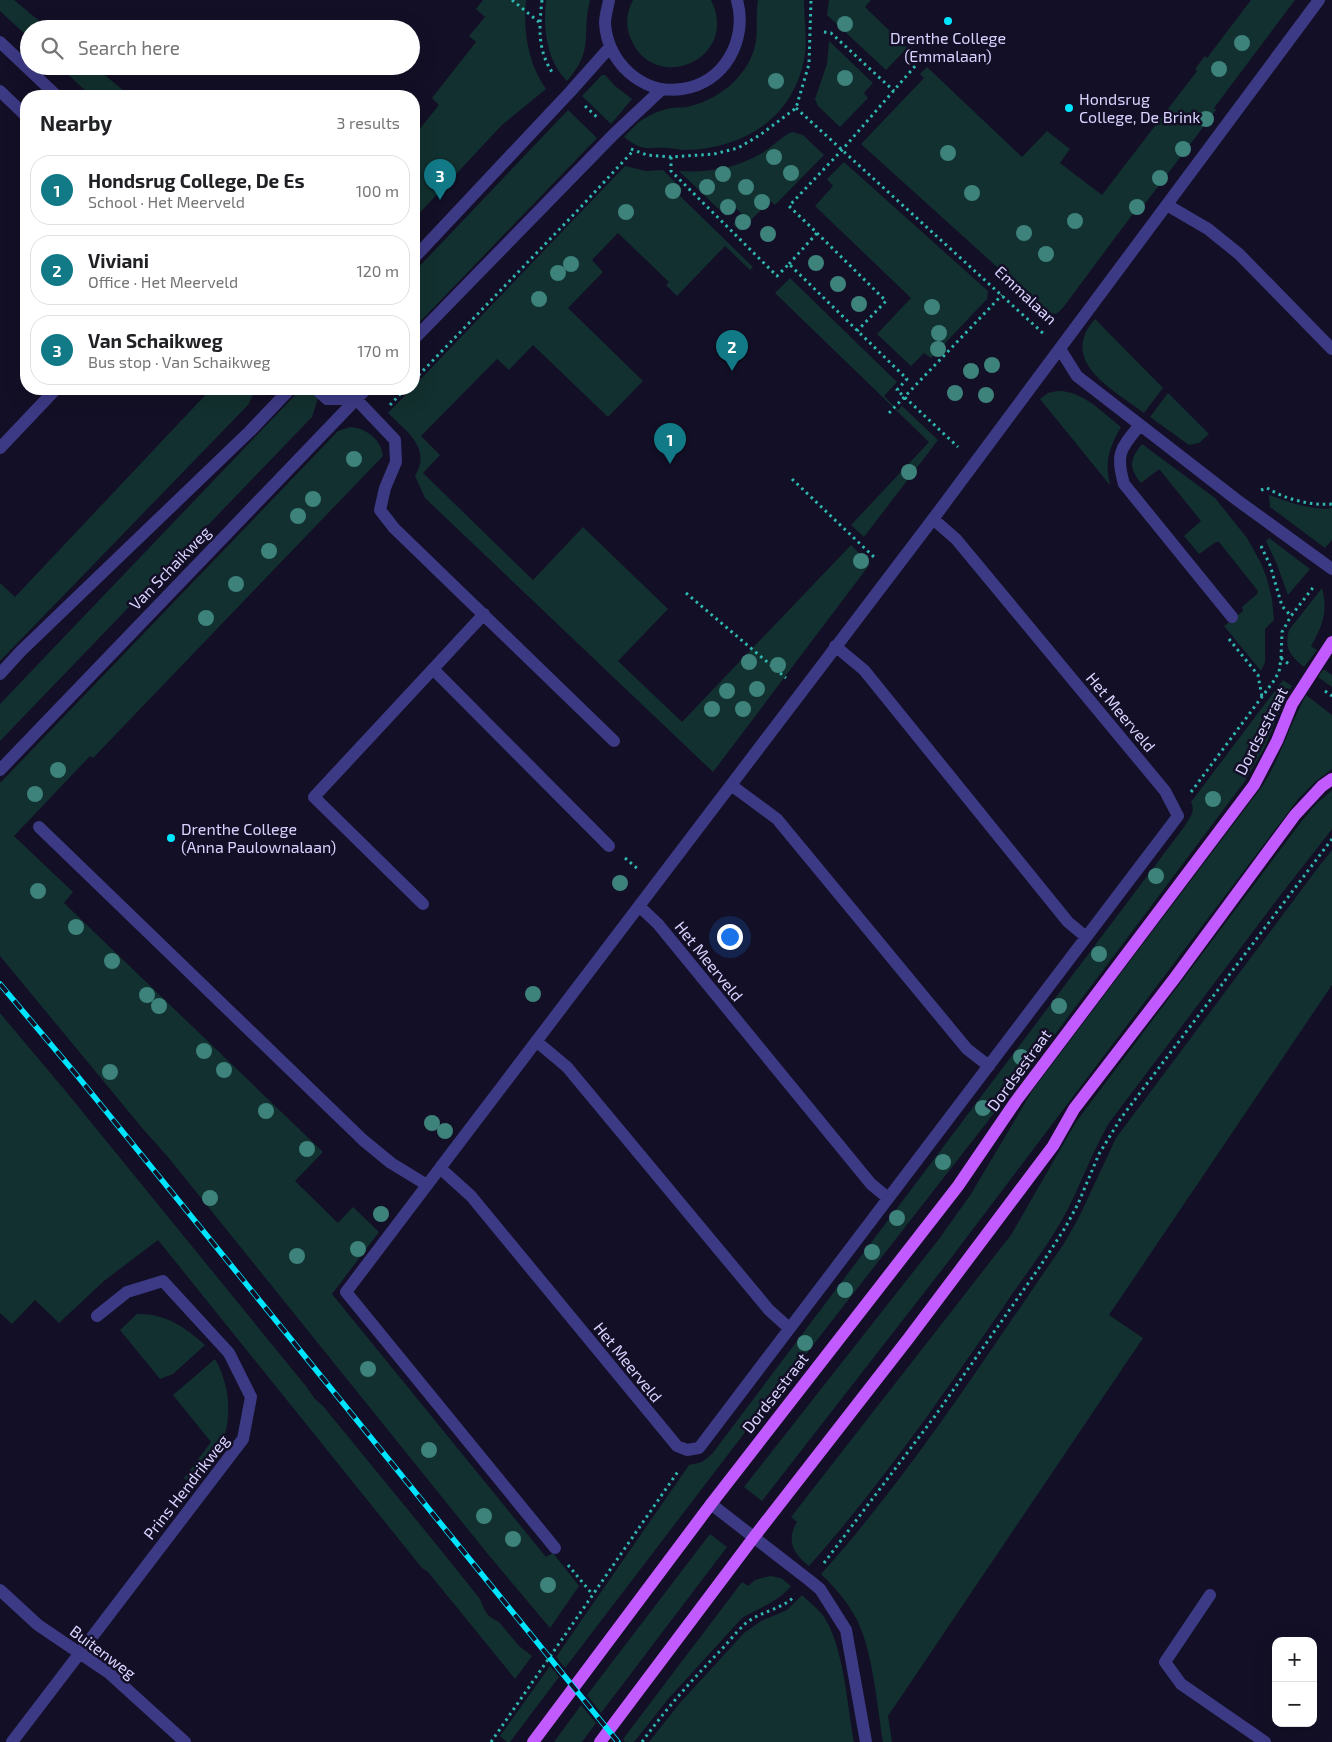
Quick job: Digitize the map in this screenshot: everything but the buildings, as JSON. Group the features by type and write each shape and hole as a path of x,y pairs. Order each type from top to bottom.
{"main road":[{"name":"Dordsestraat","path":"533,1742 711,1504 958,1186 1016,1101 1254,785 1277,741 1292,704 1328,656 1332,642"},
{"path":"600,1742 1053,1146 1074,1110 1295,815 1322,786 1332,779"}],"street":[{"path":"609,0 605,21 610,47 618,62 630,75 645,84 662,89 682,89 701,83 717,73 730,58 738,40 741,21 738,0"},
{"path":"555,1548 346,1292 802,692 1319,0"},
{"path":"0,42 20,61"},
{"path":"420,252 610,47"},
{"path":"35,75 51,90"},
{"path":"420,334 614,134 662,89"},
{"path":"0,91 20,110"},
{"path":"1167,205 1208,229 1239,254 1332,349"},
{"name":"Emmalaan","path":"1060,349 1077,376 1237,500 1330,568"},
{"path":"0,448 50,395"},
{"path":"0,674 284,395"},
{"path":"323,395 327,399 350,395"},
{"name":"Van Schaikweg","path":"0,770 355,395"},
{"path":"357,395 395,440 396,462 385,488 380,510 394,528 614,741"},
{"path":"1140,425 1125,444 1119,457 1124,484 1232,617"},
{"name":"Het Meerveld","path":"933,518 956,539 1165,790 1178,816"},
{"path":"423,904 314,797 484,614"},
{"path":"835,646 864,670 1068,922 1086,937"},
{"path":"433,669 609,846"},
{"path":"731,785 777,818 967,1049 989,1066"},
{"path":"699,1448 1178,816"},
{"path":"39,826 363,1140 391,1163 427,1185"},
{"name":"Het Meerveld","path":"638,906 658,924 871,1184 888,1198"},
{"path":"536,1040 567,1067 769,1310 789,1328"},
{"name":"Het Meerveld","path":"440,1168 471,1196 677,1446 686,1450 699,1448"},
{"name":"Prins Hendrikweg","path":"12,1742 243,1439 251,1397 229,1353 163,1282 127,1292 96,1316"},
{"path":"711,1504 810,1580 825,1596 846,1630 866,1742"},
{"name":"Buitenweg","path":"0,1590 38,1625 109,1673 185,1742"},
{"path":"1210,1594 1165,1662 1180,1684 1265,1742"}],"path":[{"path":"512,0 540,23"},
{"name":"Emmalaan","path":"811,0 809,64 796,108 1060,349"},
{"path":"824,32 831,33 894,90"},
{"path":"857,331 886,301 789,206 842,150 916,65"},
{"path":"420,374 580,210 633,151"},
{"path":"671,157 671,171 776,276 817,233"},
{"path":"575,205 580,210"},
{"path":"789,264 907,379 897,390 975,462"},
{"path":"510,274 514,277"},
{"path":"889,413 1002,295"},
{"path":"792,479 891,573"},
{"path":"1237,500 1267,488 1276,494 1291,499 1320,505 1332,504"},
{"path":"1256,540 1270,565 1282,606 1291,616"},
{"name":"Dordsestraat","path":"1178,816 1188,795 1262,697 1278,672 1281,658 1282,632 1291,616 1330,568"},
{"path":"686,593 802,692"},
{"path":"1232,617 1220,628 1258,675 1262,697"},
{"path":"642,1742 684,1689 743,1626 760,1614 787,1603 810,1580 860,1518 979,1356 1041,1265 1065,1228 1078,1204 1099,1154 1121,1118 1332,839"},
{"path":"609,846 655,883"},
{"path":"491,1742 680,1468 699,1448"},
{"path":"555,1548 593,1595"}],"green space":[{"path":"0,0 14,0 38,20 20,20 20,30 0,11"},
{"path":"483,0 526,0 525,24 528,47 535,69 546,89 502,125 420,213 420,129 439,105 432,98 476,42 469,36 485,17 476,9"},
{"path":"546,0 590,0 584,51 576,70 567,81 560,73 550,54 545,22"},
{"path":"633,0 711,0 717,21 714,39 705,53 690,63 674,67 657,65 641,55 630,37 627,18"},
{"path":"758,0 804,0 805,54 800,76 791,95 779,111 764,125 747,136 708,148 686,150 644,148 624,137 638,123 659,111 698,104 719,94 744,71 754,50"},
{"path":"829,0 871,0 865,7 907,48 886,70 827,15"},
{"path":"1251,0 1295,0 1214,108 1216,110 1138,213 1135,211 1062,309 1056,314 1048,313 861,144 924,78 920,74 927,67 1022,157 1047,131 1070,149 1060,163 1102,195 1197,71 1195,69 1205,56 1207,58"},
{"path":"829,41 873,83 864,93 868,98 840,127 818,106 815,99 827,64"},
{"path":"69,75 105,75 123,90 85,90"},
{"path":"602,75 605,75 615,86 632,99 611,124 582,96"},
{"path":"568,110 597,138 420,322 420,266"},
{"path":"792,132 803,135 824,155 775,205 770,201 740,231 733,224 742,214 735,207 726,216 679,171 712,170 733,166 762,153"},
{"path":"844,162 988,291 987,299 931,358 924,353 911,366 877,334 911,298 815,206 833,186 827,179"},
{"path":"625,166 646,171 663,170 682,189 678,194 753,267 750,270 725,246 677,296 666,285 669,282 618,233 592,260 603,272 568,308 643,381 608,417 533,345 509,370 497,359 421,436 440,455 423,473 533,580 583,527 668,609 618,661 682,722 851,545 870,564 713,772 425,498 415,476 419,466 419,449 409,433 388,413 405,395 420,395 420,380"},
{"path":"790,278 897,382 884,396 898,410 902,406 938,440 864,537 851,525 929,442 775,293"},
{"path":"1095,319 1163,388 1144,413 1105,384 1094,374 1086,362 1082,349 1085,334"},
{"path":"1057,391 1075,394 1083,398 1121,427 1109,454 1109,484 1040,399 1048,393"},
{"path":"1168,393 1209,434 1199,443 1189,445 1150,417"},
{"path":"205,395 253,395 248,405 0,661 0,583 15,597"},
{"path":"295,395 316,395 318,398 312,417 0,741 0,704"},
{"path":"350,427 367,432 372,436 379,444 383,456 93,758 90,756 14,836 73,892 64,903 323,1152 295,1181 338,1223 353,1207 379,1232 332,1294 546,1557 553,1553 579,1586 550,1628 487,1553 168,1157 0,956 0,783 338,431"},
{"path":"1142,444 1215,498 1247,538 1261,563 1272,599 1274,620 1265,629 1265,662 1261,671 1224,626 1243,611 1242,607 1258,591 1219,542 1216,542 1199,554 1184,536 1201,521 1160,470 1141,483 1132,468 1132,463 1135,454"},
{"path":"1269,495 1309,507 1332,508 1332,540 1325,548 1270,507"},
{"path":"1269,538 1310,569 1288,595 1266,541"},
{"path":"1322,588 1325,604 1323,618 1311,646 1317,650 1304,667 1289,651 1287,642 1289,630"},
{"path":"1323,670 1332,675 1332,687 1318,677"},
{"path":"1283,680 1292,686 1264,749 1245,781 1041,1053 746,1431 565,1668 556,1657 689,1465 702,1462 712,1454 1184,827 1193,809 1191,802"},
{"path":"1306,695 1332,715 1332,769 1299,798 948,1262 762,1501 744,1487 939,1239 971,1194 1032,1091 1263,785"},
{"path":"1332,790 1332,829 1109,1123 1061,1222 1041,1253 911,1439 861,1504 809,1566 795,1552 792,1535 797,1522 791,1517 1011,1235 1076,1122 1301,822 1316,804"},
{"path":"1332,850 1332,985 1109,1315 1143,1338 888,1716 892,1742 883,1742 871,1663 862,1633 850,1607 821,1574 886,1496 947,1414 1063,1245 1078,1219 1116,1138"},
{"path":"0,1013 315,1399 323,1406 436,1544 480,1599 485,1611 490,1617 499,1622 519,1646 532,1656 515,1679 428,1572 422,1568 158,1240 104,1281 59,1323 35,1300 12,1324 0,1313"},
{"path":"137,1314 157,1316 174,1322 190,1332 205,1345 173,1374 160,1379 120,1330"},
{"path":"215,1359 227,1392 227,1427 219,1450 193,1486 184,1478 211,1442 173,1395"},
{"path":"710,1534 727,1547 601,1713 587,1695"},
{"path":"770,1576 781,1578 791,1586 774,1601 742,1618 669,1698 634,1742 625,1742 623,1739 742,1582 748,1586 755,1580"},
{"path":"802,1595 822,1614 835,1641 844,1675 854,1742 649,1742 679,1704 744,1633 761,1621 787,1610"},
{"path":"550,1666 559,1677 510,1742 507,1742 500,1736"},
{"path":"581,1705 596,1723 582,1742 554,1742"}],"railway":[{"path":"0,984 75,1073 618,1742"}],"place":[{"name":"Drenthe College (Emmalaan)","path":"948,21"},
{"name":"Hondsrug College, De Brink","path":"1069,108"},
{"name":"Van Schaikweg","path":"440,200"},
{"name":"Viviani","path":"732,371"},
{"name":"Hondsrug College, De Es","path":"670,464"},
{"name":"Drenthe College (Anna Paulownalaan)","path":"171,838"}]}
